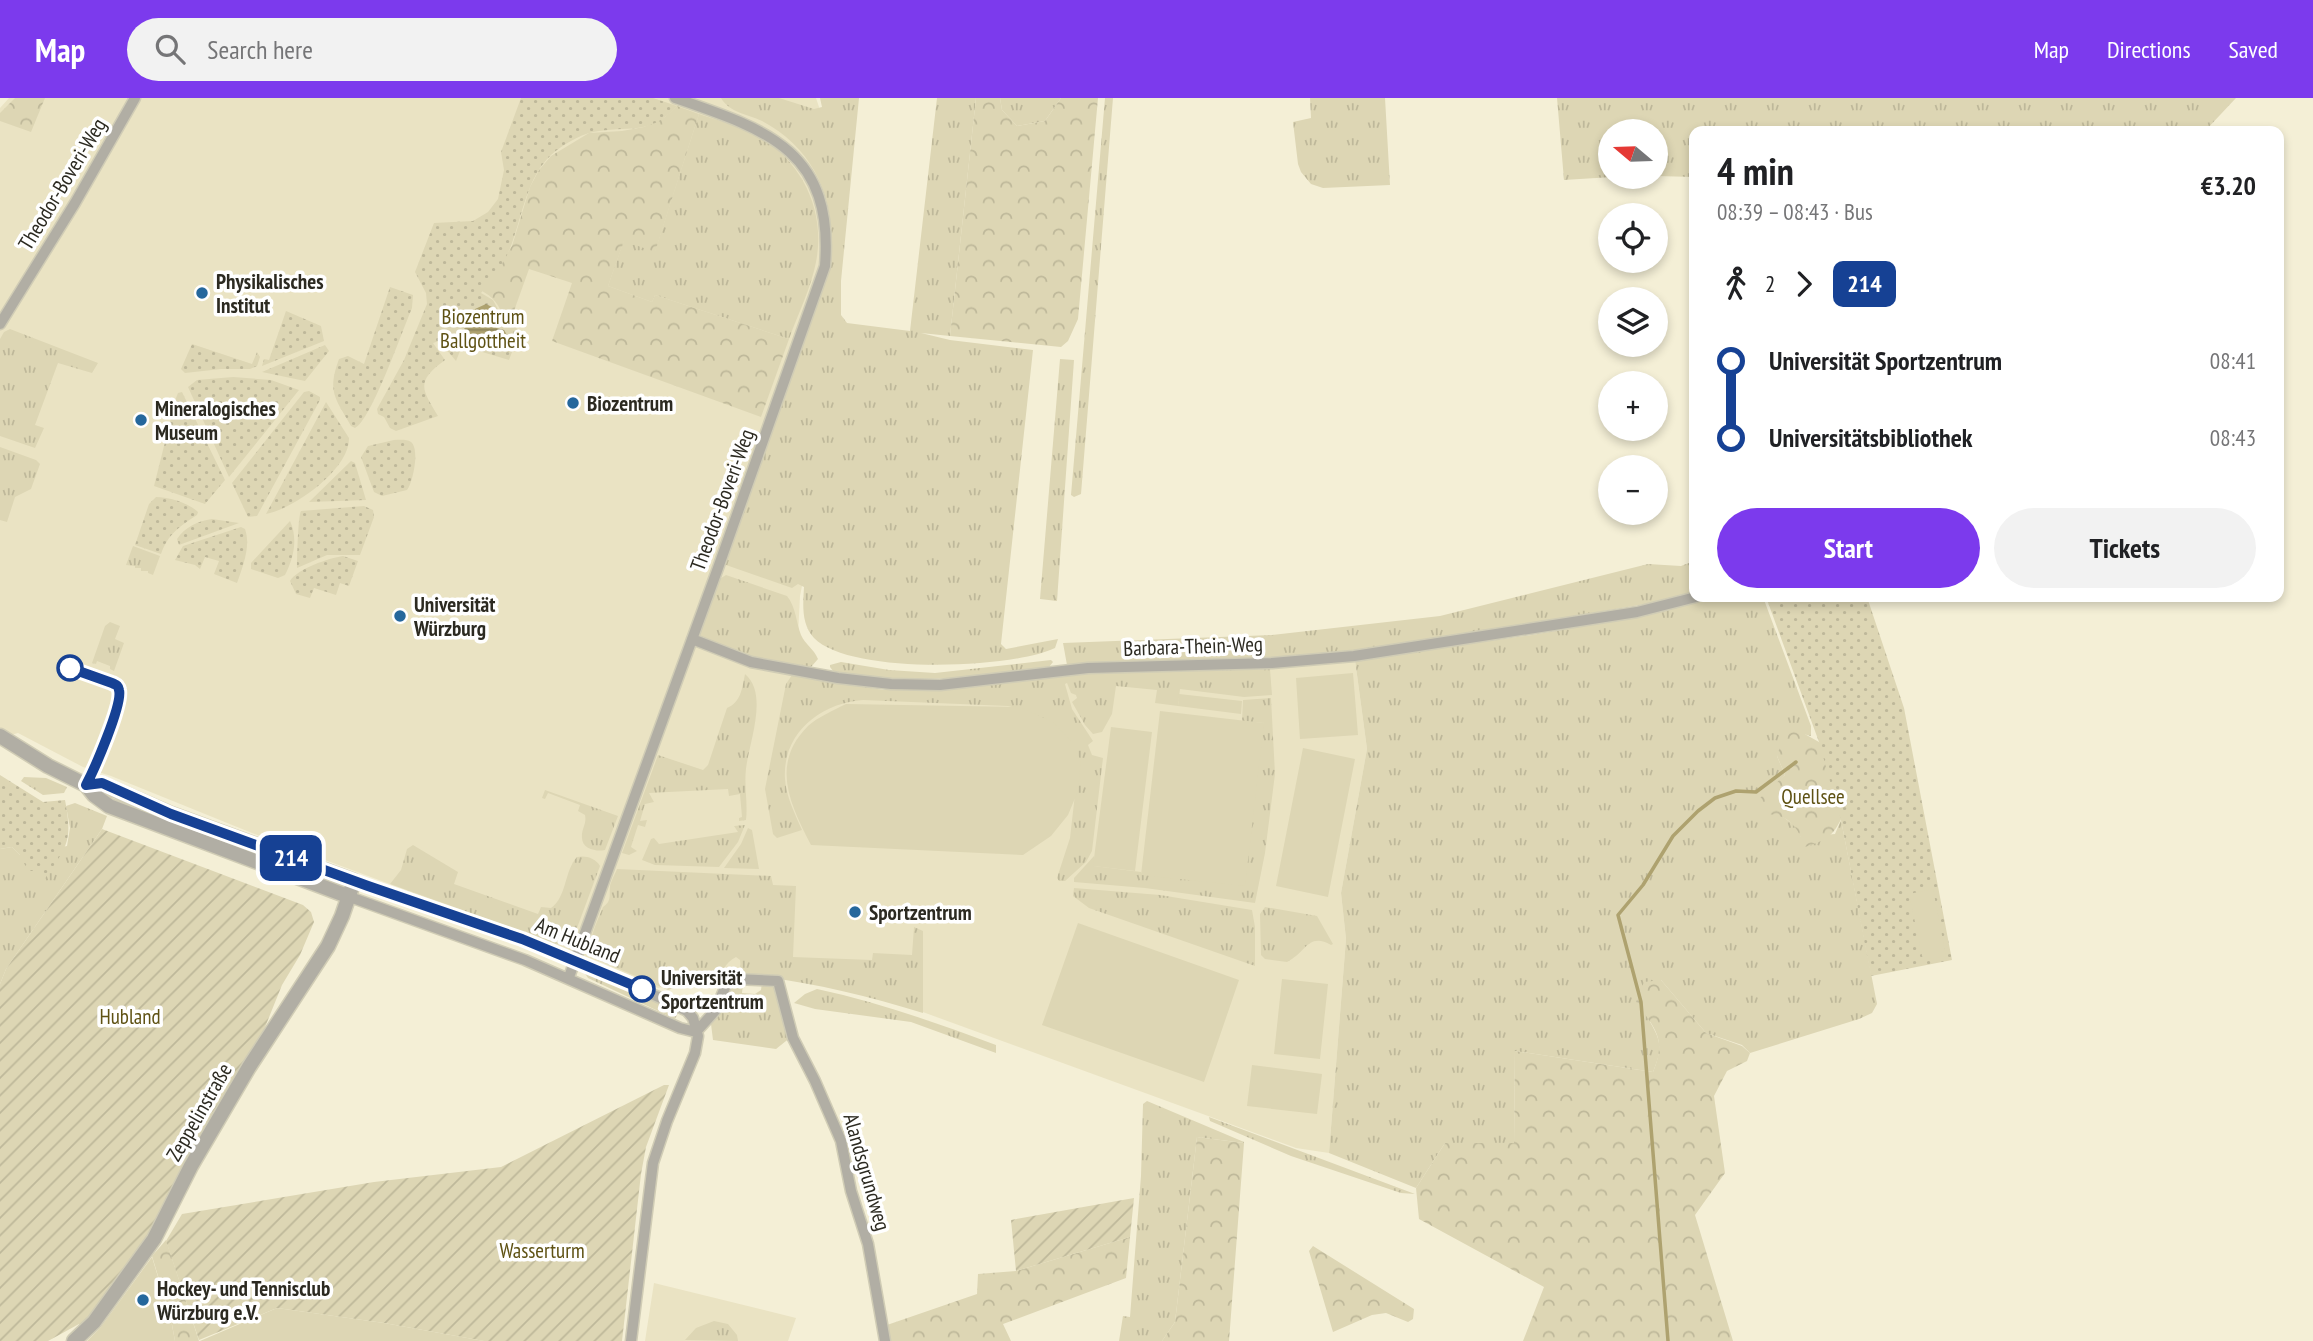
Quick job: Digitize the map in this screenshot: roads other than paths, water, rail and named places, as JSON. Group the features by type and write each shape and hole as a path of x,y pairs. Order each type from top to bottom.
{"street":[{"name":"Theodor-Boveri-Weg","path":"0,324 75,203 135,98"},
{"name":"Theodor-Boveri-Weg","path":"569,977 825,266 822,207 813,181 792,152 773,137 700,102 675,98"},
{"name":"Barbara-Thein-Weg","path":"692,639 751,662 838,678 891,684 940,685 1088,668 1272,663 1354,656 1637,612 1689,599"},
{"name":"Am Hubland","path":"0,736 48,766 86,785 109,806 569,977 680,1028 696,1032 694,1018 687,1011 575,960 171,814 102,783 86,785"},
{"path":"350,897 354,881"},
{"name":"Zeppelinstraße","path":"74,1341 94,1321 153,1238 242,1079 328,946 350,897"},
{"name":"Alandsgrundweg","path":"696,1032 715,1011 727,984 736,979 778,981 793,1038 841,1142 851,1191 868,1244 885,1341"},
{"path":"631,1341 653,1163 695,1053 698,1042 696,1032"}],"waterway":[{"path":"1668,1341 1641,1002 1618,915 1643,885 1673,836 1698,811 1715,798 1736,791 1756,792 1796,762"}],"place":[{"name":"Physikalisches Institut","path":"202,293"},
{"name":"Biozentrum","path":"573,403"},
{"name":"Mineralogisches Museum","path":"141,420"},
{"name":"Universität Würzburg","path":"400,616"},
{"name":"Sportzentrum","path":"855,912"},
{"name":"Universität Sportzentrum","path":"642,989"},
{"name":"Hockey- und Tennisclub Würzburg e.V.","path":"143,1300"}],"park label":[{"name":"Biozentrum Ballgottheit","path":"483,328"},
{"name":"Quellsee","path":"1813,796"},
{"name":"Hubland","path":"130,1016"},
{"name":"Wasserturm","path":"542,1250"}]}
